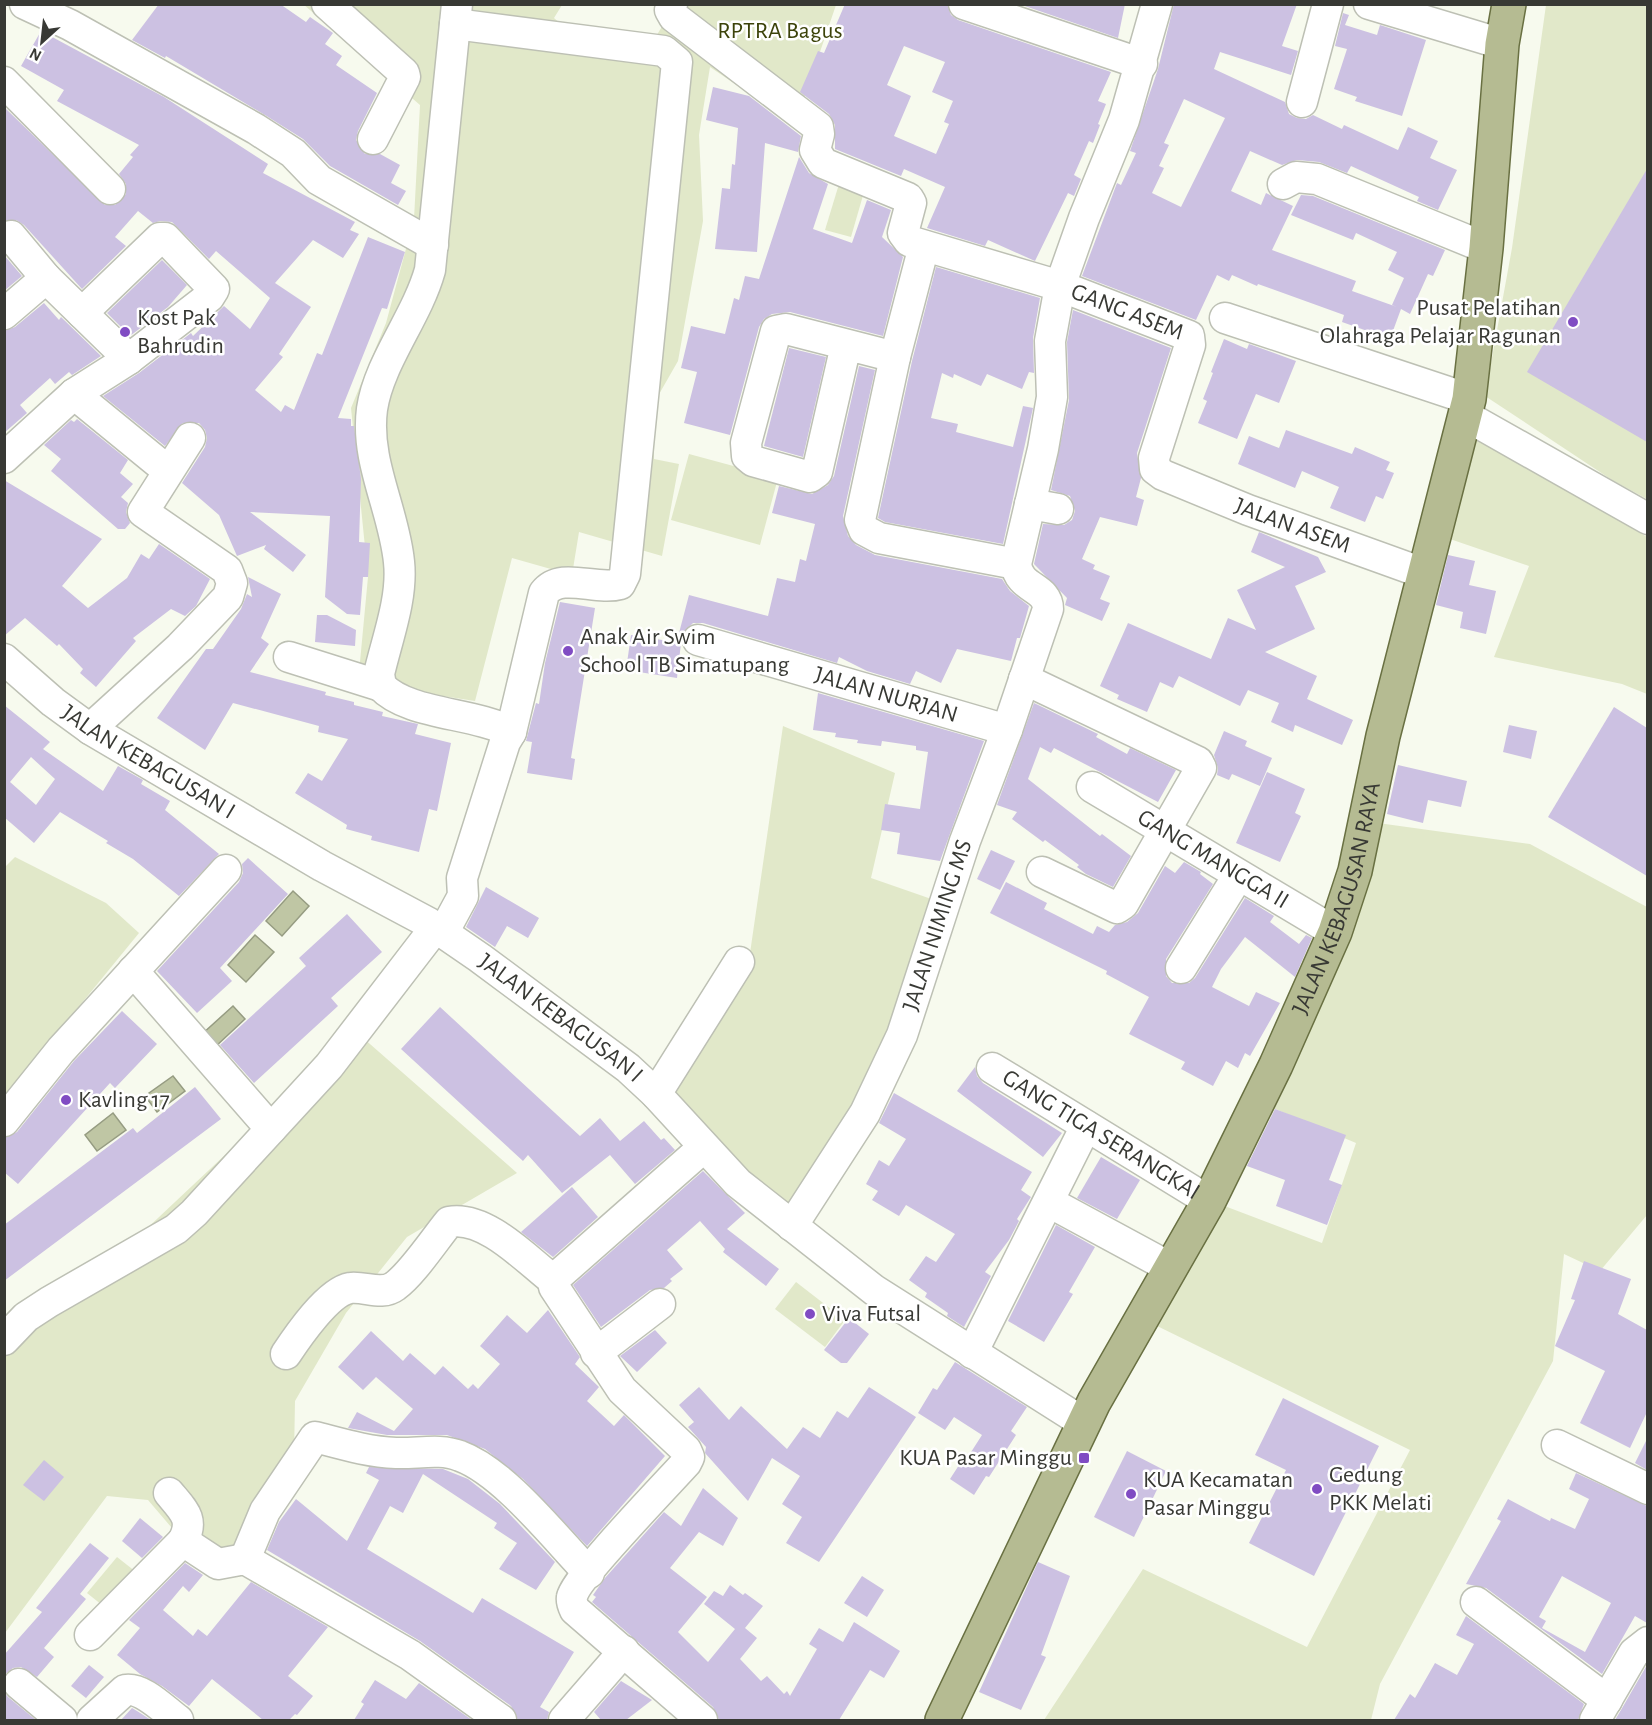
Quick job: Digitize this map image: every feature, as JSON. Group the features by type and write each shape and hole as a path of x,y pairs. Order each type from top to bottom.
{"main road":[{"name":"JALAN KEBAGUSAN RAYA","path":"942,1720 1083,1423 1209,1201 1299,1017 1335,932 1364,837 1383,736 1423,573 1468,407 1486,248 1502,44 1509,4"}],"street":[{"path":"25,4 70,25 256,129 293,153 319,180 433,245"},
{"path":"327,4 404,73 405,77 373,139"},
{"path":"672,4 670,10 674,17 818,127 819,134 815,150 823,163 908,198 910,203 903,236 909,242 1060,286"},
{"path":"964,4 1142,64"},
{"path":"924,246 895,357 860,520 864,530 879,538 1016,564 1044,507 1043,449 1052,397 1050,341 1060,286 1084,218 1124,120 1142,64 1157,4"},
{"path":"1302,102 1328,4"},
{"path":"1369,4 1502,44"},
{"path":"4,1340 26,1317 49,1302 176,1229 329,1066 439,930 463,896 462,878 505,742 511,732 544,593 551,585 561,582 609,587 620,584 625,574 677,62 664,51 456,14 433,245 424,291 390,361 372,409 375,464 392,523 399,564 395,603 379,674 381,686"},
{"path":"4,82 110,189"},
{"path":"1282,184 1296,177 1317,179 1486,248"},
{"path":"11,236 46,278 129,359"},
{"path":"4,458 74,394 129,359 212,293 214,289 165,238 157,241 82,313"},
{"path":"4,314 46,278"},
{"name":"GANG ASEM","path":"1060,286 1189,336 1190,345 1154,458 1155,468 1163,475"},
{"path":"1226,318 1468,407 1647,519"},
{"path":"846,345 817,472 810,477 753,461 745,450 774,334 786,329 895,357"},
{"path":"74,394 167,470"},
{"path":"90,729 180,647 228,597 232,583 227,570 143,512 167,470 190,438"},
{"name":"JALAN ASEM","path":"1163,475 1248,510 1423,573"},
{"name":"JALAN NIMING MS","path":"792,1227 865,1113 887,1070 912,1007 964,841 1007,730 1048,609 1048,601 1043,595 1024,583 1017,574 1016,564"},
{"name":"JALAN NURJAN","path":"698,640 1007,730"},
{"path":"289,657 381,686 398,700 493,723 511,732"},
{"name":"JALAN KEBAGUSAN I","path":"4,659 53,702 90,729 322,866 439,930 480,958 573,1026 656,1094 738,1183 792,1227 874,1290 1083,1423"},
{"path":"1024,678 1201,765 1200,775 1123,904 1117,908 1042,872"},
{"name":"GANG MANGGA II","path":"1092,787 1335,932"},
{"path":"4,1121 62,1050 226,870"},
{"path":"1181,968 1238,876"},
{"path":"656,1094 739,962"},
{"path":"133,971 271,1129"},
{"name":"GANG TIGA SERANGKAI","path":"992,1068 1209,1201"},
{"path":"972,1353 1086,1126"},
{"path":"553,1281 704,1147"},
{"path":"1049,1202 1171,1268"},
{"path":"286,1354 312,1319 338,1293 349,1288 380,1291 396,1286 449,1222 461,1220 484,1227 553,1281 554,1287 622,1390 686,1450 689,1456 686,1463 588,1573 572,1595 575,1610 702,1720"},
{"path":"596,1353 660,1304"},
{"path":"245,1559 265,1511 315,1437 379,1452 443,1452 460,1456 484,1469 506,1487 588,1573"},
{"path":"1557,1445 1647,1490"},
{"path":"90,1635 183,1541 189,1529 188,1519 169,1493"},
{"path":"183,1541 218,1564 245,1559 410,1655 501,1720"},
{"path":"1476,1602 1601,1710 1634,1653 1647,1642"},
{"path":"564,1720 624,1651"},
{"path":"20,1684 62,1720"},
{"path":"92,1720 125,1690 132,1689 141,1692 178,1720"}],"green space":[{"name":"RPTRA Bagus","path":"303,4 562,5 554,18 574,36 652,43 675,5 836,5 795,125 710,67 699,135 703,221 678,361 654,403 654,459 679,464 662,556 579,532 572,575 512,558 475,701 358,683 368,577 351,408 386,323 414,219 420,105"},
{"name":"Pusat Pelatihan Olahraga Pelajar Ragunan","path":"1546,5 1647,5 1647,499 1612,480 1485,396 1512,248"},
{"path":"839,184 864,192 851,237 825,230"},
{"path":"1474,433 1647,537 1647,694 1622,684 1494,657 1529,566 1447,538"},
{"path":"689,454 778,478 760,545 671,520"},
{"path":"783,726 895,773 871,878 940,902 902,1019 807,1226 716,1158 651,1076 749,960"},
{"path":"1378,823 1530,844 1647,907 1647,1215 1600,1271 1564,1254 1553,1361 1380,1684 1371,1720 1044,1720 1143,1569 1307,1647 1410,1450 1153,1324 1214,1202 1322,1243 1356,1143 1268,1106"},
{"path":"15,857 106,903 139,933 5,1097 4,868"},
{"path":"346,1023 517,1173 407,1237 346,1313 295,1401 294,1456 229,1557 189,1548 148,1500 107,1496 5,1633 5,1327 124,1250 292,1092"},
{"name":"Viva Futsal","path":"796,1282 845,1320 825,1347 775,1309"},
{"path":"117,1557 136,1572 107,1609 87,1593"}],"shaded area":[{"path":"293,891 309,906 282,936 266,921"},
{"path":"255,935 274,952 246,982 228,965"},
{"path":"233,1006 245,1019 214,1048 201,1035"},
{"path":"173,1076 185,1091 157,1112 145,1096"},
{"path":"113,1113 126,1130 97,1151 85,1135"}],"building":[{"path":"159,4 280,4 306,22 310,17 333,33 325,44 342,56 336,65 377,93 358,131 356,140 365,154 380,154 400,165 391,183 406,191 398,205 330,166 303,139 265,115 166,56 165,58 132,40"},
{"path":"845,4 947,4 951,15 958,20 1111,72 1098,101 1106,104 1098,124 1100,125 1093,143 1089,141 1074,175 1081,179 1074,196 1068,193 1035,261 988,240 985,246 927,228 945,187 904,169 901,176 835,149 835,125 829,114 800,92 818,51 824,53","holes":["904,46 945,62 932,92 953,101 944,122 949,124 936,154 894,136 911,96 887,85"]},
{"path":"1019,4 1125,4 1118,38"},
{"path":"1174,4 1297,4 1282,46 1298,51 1291,75 1220,52 1214,69 1285,102 1289,114 1297,118 1306,119 1313,115 1342,129 1344,125 1398,150 1408,127 1438,141 1430,158 1457,170 1438,210 1417,201 1419,197 1351,166 1347,173 1319,162 1297,160 1282,165 1250,151 1231,191 1261,205 1266,193 1293,206 1272,250 1356,281 1352,291 1397,307 1392,305 1404,278 1388,270 1397,252 1356,233 1353,240 1291,215 1301,195 1313,196 1445,250 1433,276 1428,274 1410,314 1401,309 1390,339 1342,322 1344,315 1258,284 1257,286 1232,275 1229,281 1217,275 1196,320 1082,276 1117,183 1121,185 1136,153 1130,151 1158,69","holes":["1184,99 1225,118 1181,207 1152,193 1164,168 1159,166 1169,145 1164,143"]},
{"path":"1343,13 1349,15 1345,25 1377,35 1380,25 1426,40 1402,116 1355,101 1357,97 1334,89 1347,49 1335,46"},
{"path":"41,31 164,97 268,164 263,173 355,222 350,230 359,234 343,258 313,240 275,283 311,307 279,354 283,357 255,390 281,412 285,405 294,410 317,353 322,355 368,237 405,252 387,309 382,308 338,418 351,419 351,426 354,426 361,479 359,542 370,543 368,577 363,577 360,615 347,614 325,597 330,516 250,512 306,555 293,572 264,549 266,545 237,556 219,515 182,483 205,447 207,438 205,430 199,423 183,423 165,446 103,396 139,373 191,333 193,336 224,306 250,329 270,298 216,251 209,259 172,222 153,223 138,211 115,237 126,246 82,289 24,225 16,220 4,221 4,107 105,205 115,205 126,194 126,184 119,174 133,157 130,155 139,145 57,101 64,90 21,66"},
{"path":"713,87 749,96 801,136 798,152 765,143 757,252 715,249 722,188 730,189 732,164 735,165 738,128 706,120"},
{"path":"799,157 809,173 828,184 813,229 852,243 867,200 891,210 882,237 903,257 883,336 790,312 772,314 764,319 759,327 730,435 684,423 697,372 681,368 691,326 725,334 734,298 739,300 745,276 759,279"},
{"path":"1647,169 1647,442 1527,372"},
{"path":"4,255 22,276 4,291"},
{"path":"162,260 187,285 168,307 130,336 107,313"},
{"path":"936,267 1040,298 1033,338 1034,373 1029,372 1022,389 987,374 981,386 954,374 953,378 942,373 931,418 958,424 956,432 1013,447 1023,406 1033,408 1003,544 885,522 878,518 912,361"},
{"path":"44,303 59,320 61,317 101,356 72,375 69,372 55,384 50,378 20,405 27,413 4,433 4,331 15,327"},
{"path":"1073,310 1171,348 1137,453 1141,478 1136,497 1144,500 1137,526 1100,517 1082,559 1095,565 1093,569 1110,576 1100,599 1110,603 1102,621 1065,605 1067,598 1034,564 1043,524 1064,525 1072,520 1075,511 1070,496 1051,490 1069,400 1067,342"},
{"path":"1224,339 1247,349 1249,344 1296,361 1279,403 1256,394 1237,439 1198,423 1207,401 1203,399 1213,373 1211,372"},
{"path":"789,348 826,357 803,457 764,446"},
{"path":"859,366 875,370 843,516 848,536 856,545 875,555 1002,579 1010,591 1029,606 1011,661 957,649 941,683 916,671 910,684 867,671 839,657 837,663 703,623 693,623 682,634 679,633 689,595 768,616 777,578 795,582 800,559 806,561 815,524 772,513 779,486 812,494 828,485 834,476"},
{"path":"77,419 128,460 120,473 133,484 121,497 128,503 126,512 130,523 125,529 118,529 51,471 61,459 44,445 71,420 74,422"},
{"path":"1286,430 1352,454 1355,447 1390,462 1386,470 1394,473 1383,499 1376,496 1365,522 1330,508 1339,487 1302,471 1295,488 1238,464 1249,436 1279,448"},
{"path":"4,480 102,539 62,586 88,608 127,578 141,554 149,559 159,544 210,579 196,606 185,616 171,609 133,638 136,641 96,687 80,673 83,669 59,644 57,646 25,618 4,636"},
{"path":"1259,532 1318,557 1326,572 1295,586 1315,629 1265,652 1317,676 1307,699 1353,720 1342,745 1295,725 1293,732 1271,722 1279,703 1248,690 1240,706 1179,676 1173,688 1160,682 1147,712 1117,699 1119,695 1100,686 1128,623 1211,659 1228,618 1256,630 1237,590 1285,567 1251,552"},
{"path":"1448,555 1475,561 1469,585 1496,591 1486,634 1460,628 1463,612 1436,605"},
{"path":"248,577 281,594 261,638 269,644 250,672 326,692 325,695 383,712 382,716 418,724 415,734 451,743 437,811 429,809 419,852 371,840 372,836 346,829 347,825 295,793 308,773 322,781 348,739 318,732 319,726 233,703 205,750 157,718 206,649 213,649 241,609 247,594 252,597"},
{"path":"560,602 595,608 571,758 575,759 572,780 527,773 532,742 526,741 536,703 539,704 545,663"},
{"path":"317,615 327,615 356,630 355,646 315,642"},
{"path":"631,635 681,643 677,678 626,670"},
{"path":"818,693 984,741 940,861 897,854 900,833 881,830 885,804 920,809 928,752 916,750 916,746 882,741 881,746 857,743 858,740 835,737 836,733 813,730"},
{"path":"1034,703 1098,734 1096,737 1127,754 1130,748 1176,770 1158,802 1054,748 1051,753 1040,747 1028,779 1100,836 1102,834 1131,856 1113,887 1086,874 1077,867 1079,865 1012,819 1017,812 997,805"},
{"path":"4,705 50,742 43,749 103,791 118,766 143,780 141,784 170,801 165,810 219,854 179,896 133,859 106,843 108,841 60,812 34,843 4,817","holes":["31,757 55,779 36,805 10,782"]},
{"path":"1614,707 1647,728 1647,876 1548,817"},
{"path":"1509,725 1537,731 1531,759 1503,752"},
{"path":"1224,731 1247,741 1245,746 1272,758 1260,786 1232,774 1229,780 1217,775 1218,768 1214,755"},
{"path":"1398,765 1467,781 1461,807 1428,800 1423,823 1387,814"},
{"path":"1267,772 1305,789 1295,813 1301,816 1280,862 1236,843"},
{"path":"991,850 1015,861 1000,890 977,879"},
{"path":"248,858 288,894 220,968 232,981 197,1013 157,971 239,882 243,873 242,864"},
{"path":"1184,862 1201,872 1200,874 1213,884 1166,959 1166,976 1172,983 1189,983 1195,978 1245,898 1274,916 1270,922 1299,944 1306,935 1312,938 1295,977 1245,937 1221,969 1212,987 1249,1006 1256,992 1280,1003 1250,1056 1245,1053 1238,1068 1226,1061 1213,1086 1181,1069 1185,1062 1129,1034 1149,997 1106,974 1107,971 990,913 1006,882 1047,903 1044,909 1093,934 1097,926 1109,932 1115,925 1127,922 1138,913 1165,866 1175,873"},
{"path":"486,887 539,918 528,938 507,926 495,947 466,927"},
{"path":"347,914 382,952 331,998 338,1006 254,1083 220,1045 306,966 299,958"},
{"path":"440,1007 580,1136 600,1118 620,1141 644,1121 661,1140 664,1138 675,1150 635,1184 610,1155 562,1193 528,1155 523,1161 401,1049"},
{"path":"122,1011 157,1044 115,1088 110,1083 18,1184 4,1172 4,1138 17,1132 74,1061"},
{"path":"975,1067 977,1076 983,1083 1062,1133 1043,1157 957,1091"},
{"path":"195,1087 221,1119 4,1281 4,1225 133,1128 137,1133"},
{"path":"894,1093 1032,1172 1021,1190 1031,1197 1017,1219 1019,1221 1009,1240 985,1272 991,1276 964,1327 947,1316 948,1313 925,1297 927,1293 909,1280 926,1256 936,1262 955,1234 906,1205 899,1216 872,1200 878,1191 866,1184 879,1160 889,1166 906,1139 879,1123"},
{"path":"1275,1109 1346,1135 1329,1180 1342,1185 1327,1225 1276,1206 1285,1180 1247,1166"},
{"path":"1101,1157 1140,1180 1117,1219 1077,1198"},
{"path":"703,1171 745,1213 727,1229 779,1269 766,1286 723,1252 725,1249 700,1221 667,1250 683,1269 670,1279 672,1281 664,1288 650,1290 601,1327 573,1285"},
{"path":"572,1187 598,1217 553,1257 521,1232"},
{"path":"1056,1225 1095,1247 1069,1292 1073,1294 1044,1342 1008,1321"},
{"path":"1584,1261 1631,1279 1618,1314 1647,1330 1647,1412 1630,1448 1580,1423 1605,1371 1555,1346 1575,1300 1571,1299"},
{"path":"548,1310 580,1357 575,1364 599,1387 587,1401 614,1426 624,1415 665,1456 587,1546 523,1479 485,1449 447,1435 387,1435 348,1428 357,1412 394,1431 413,1409 376,1377 363,1390 338,1367 371,1331 403,1361 410,1353 435,1375 443,1366 468,1389 473,1384 478,1389 500,1364 480,1346 507,1315 527,1333"},
{"path":"849,1318 869,1334 847,1363 841,1363 824,1350"},
{"path":"655,1330 667,1343 637,1372 620,1356"},
{"path":"955,1362 1027,1407 1011,1431 1016,1435 989,1477 986,1476 974,1495 950,1479 961,1462 964,1463 982,1435 954,1417 945,1430 918,1413 933,1388 937,1390"},
{"path":"699,1387 729,1420 741,1406 787,1449 803,1427 820,1438 837,1411 848,1418 869,1387 916,1417 819,1562 786,1543 802,1517 782,1504 800,1476 772,1458 748,1501 705,1453 706,1447 688,1427 694,1422 679,1405"},
{"name":"Gedung PKK Melati","path":"1283,1398 1379,1446 1314,1576 1249,1543 1286,1470 1255,1455"},
{"path":"1647,1439 1647,1470 1635,1463"},
{"name":"KUA Kecamatan Pasar Minggu","path":"1127,1451 1166,1471 1134,1537 1094,1517"},
{"path":"44,1460 64,1477 44,1501 23,1485"},
{"path":"369,1467 443,1469 468,1479 500,1504 555,1562 536,1590 499,1569 517,1543 494,1528 497,1523 423,1474 403,1513 390,1506 367,1549 473,1613 482,1598 574,1652 540,1707 549,1712 547,1720 518,1720 511,1706 420,1641 267,1550 279,1522 296,1499 347,1541 379,1480 366,1473"},
{"path":"1576,1473 1647,1506 1647,1623 1635,1616 1602,1674 1486,1588 1466,1584 1501,1521 1497,1519 1508,1499 1550,1521 1551,1518 1575,1529 1589,1499 1569,1489","holes":["1562,1576 1611,1603 1585,1652 1542,1628 1546,1621 1539,1617"]},
{"path":"703,1488 738,1518 723,1546 699,1532 670,1568 707,1597 678,1632 708,1662 735,1629 704,1604 714,1591 723,1596 730,1585 743,1595 745,1593 763,1606 745,1628 757,1638 740,1659 761,1681 767,1676 784,1694 787,1691 790,1696 817,1649 809,1644 819,1628 843,1642 854,1622 900,1651 884,1678 870,1670 839,1720 719,1720 713,1707 592,1602 596,1597 593,1595 605,1578 664,1512 681,1526"},
{"path":"140,1518 163,1537 142,1558 122,1541"},
{"path":"90,1543 109,1558 80,1594 86,1599 44,1648 54,1657 37,1677 21,1667 13,1668 4,1675 4,1655 42,1612 36,1608"},
{"path":"1038,1562 1070,1576 1041,1655 1046,1657 1021,1710 979,1692"},
{"path":"185,1563 203,1575 189,1592 183,1586 163,1610 193,1636 198,1629 207,1636 251,1582 328,1627 288,1676 313,1696 297,1715 295,1714 289,1720 263,1720 212,1679 189,1706 162,1686 140,1674 117,1655 140,1628 129,1620"},
{"path":"862,1576 884,1590 867,1617 844,1603"},
{"path":"1466,1616 1584,1704 1578,1720 1394,1720 1410,1694 1415,1698 1435,1663 1457,1675 1474,1644 1456,1635"},
{"path":"89,1665 104,1677 86,1698 71,1686"},
{"path":"1647,1665 1647,1720 1615,1720 1621,1710"},
{"path":"375,1680 406,1699 419,1683 472,1720 354,1720 364,1704 361,1702"},
{"path":"621,1681 652,1700 626,1720 601,1720 594,1712"},
{"path":"4,1692 8,1697 36,1720 4,1720"},
{"path":"132,1708 137,1711 151,1720 121,1720"}],"place":[{"name":"Pusat Pelatihan Olahraga Pelajar Ragunan","path":"1573,322"},
{"name":"Kost Pak Bahrudin","path":"125,332"},
{"name":"Anak Air Swim School TB Simatupang","path":"568,651"},
{"name":"Kavling 17","path":"66,1100"},
{"name":"Viva Futsal","path":"810,1314"},
{"name":"KUA Pasar Minggu","path":"1084,1458"},
{"name":"Gedung PKK Melati","path":"1317,1489"},
{"name":"KUA Kecamatan Pasar Minggu","path":"1131,1494"}]}
